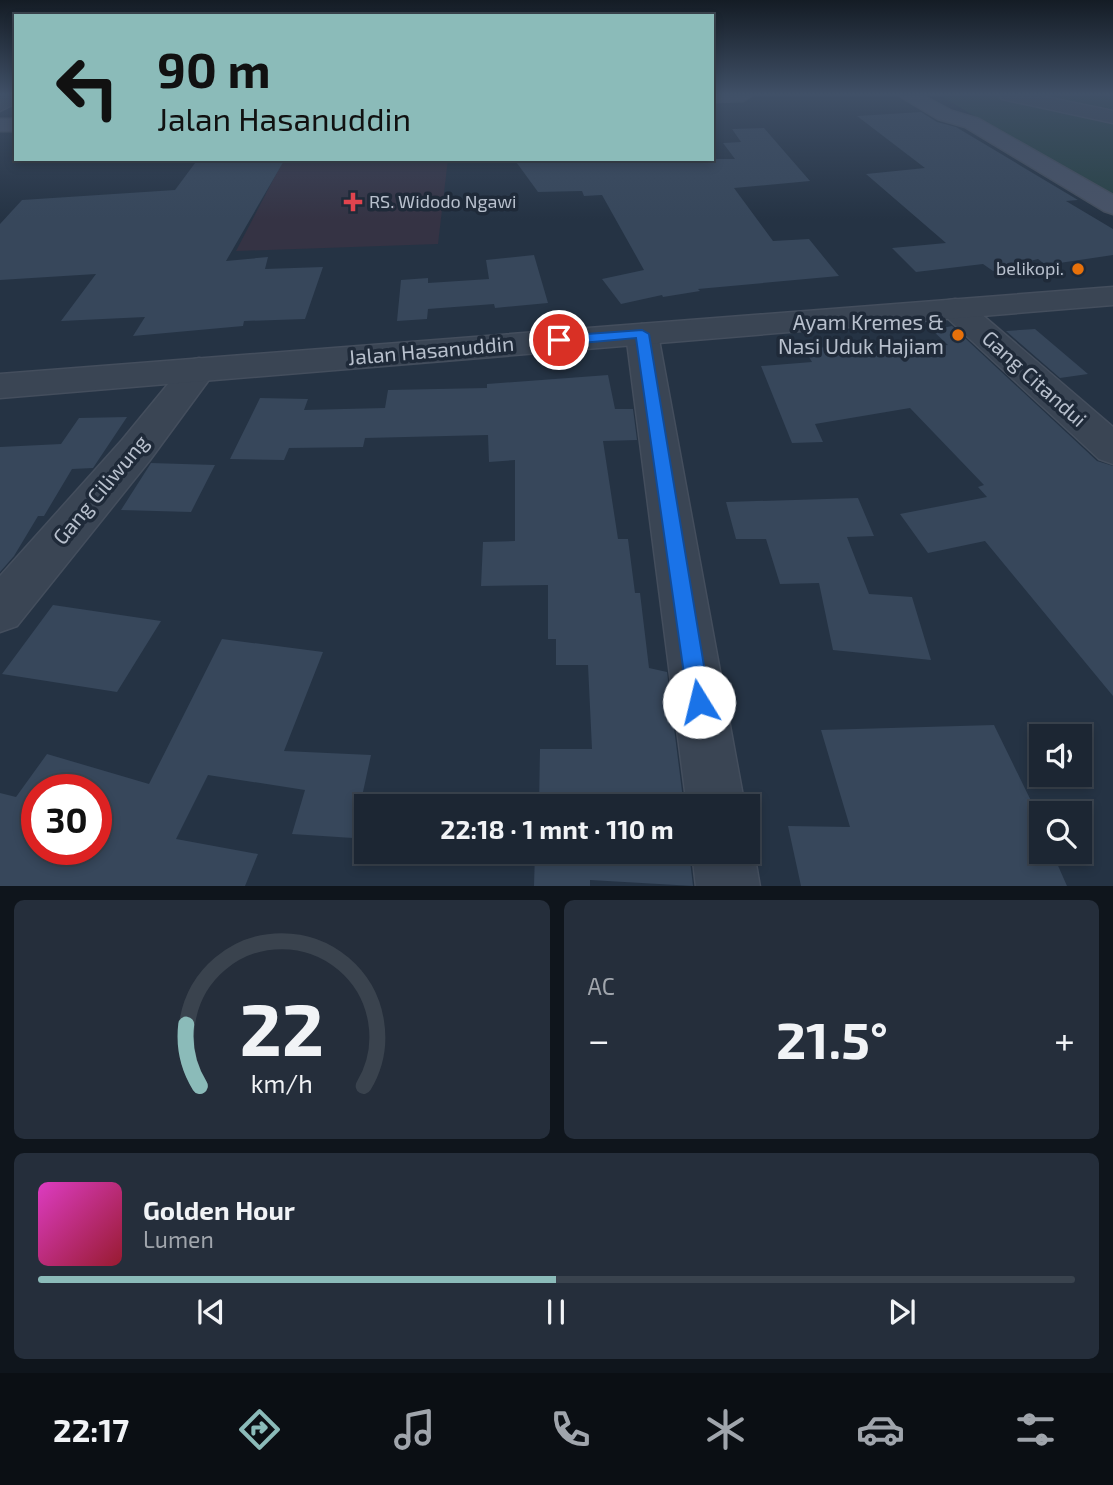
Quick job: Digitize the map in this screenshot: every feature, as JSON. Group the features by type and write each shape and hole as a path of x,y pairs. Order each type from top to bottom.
{"main road":[{"path":"995,136 1113,206"}],"street":[{"name":"Jalan Hasanuddin","path":"0,386 1113,296"},
{"name":"Gang Citandui","path":"955,309 1113,449"},
{"path":"642,334 714,794"},
{"name":"Gang Ciliwung","path":"0,610 136,450 200,369"},
{"path":"725,864 728,886"}],"shaded area":[{"name":"RS. Widodo Ngawi","path":"283,161 448,161 438,244 236,251"}],"green space":[{"path":"1008,136 1113,136 1113,200"}],"building":[{"path":"737,136 771,136 810,181 734,188 773,241 809,239 839,276 698,289 700,291 662,295 621,304 602,279 644,270 602,195 584,196 582,191 538,192 515,161 714,161 735,159 723,143 741,142"},
{"path":"884,136 972,136 1078,200 1066,201 1113,229 1113,255 1046,265 1038,259 993,271 983,264 916,272 892,248 946,243 866,174 925,168"},
{"path":"197,161 284,161 226,261 268,257 265,269 323,267 305,319 244,321 243,326 133,336 145,317 61,321 96,274 0,280 0,224 22,200 175,190"},
{"path":"534,255 548,303 495,308 494,304 428,309 427,319 397,321 401,280 428,278 428,283 489,279 486,260"},
{"path":"952,326 1097,461 1113,466 1113,696 985,541 928,553 900,514 987,497 978,487 984,485 910,408 815,424 823,442 792,443 761,366 812,362 804,349 839,346 844,353 948,345 932,330"},
{"path":"1035,329 1088,374 1060,378 1006,331"},
{"path":"608,375 615,409 633,409 637,440 603,441 618,539 628,539 635,593 640,593 649,668 667,672 682,794 539,794 540,749 592,749 588,665 556,665 556,639 548,639 548,585 481,586 483,542 515,541 515,460 489,462 488,435 365,438 363,447 289,448 284,460 230,459 260,398 308,399 304,410 385,408 388,390 487,388 487,384"},
{"path":"127,417 93,468 72,469 44,516 38,516 14,556 0,572 0,447 61,444 79,418"},
{"path":"151,463 215,465 191,512 121,510"},
{"path":"858,498 874,536 847,537 869,594 912,597 931,660 833,650 819,583 780,584 766,539 736,539 726,502"},
{"path":"53,605 161,621 117,692 2,674"},
{"path":"222,639 323,652 284,751 371,755 363,794 354,794 353,838 292,834 305,790 208,775 176,839 258,854 245,886 0,886 0,793 16,797 21,790 21,865 112,865 112,774 33,774 47,754 149,784"},
{"path":"994,725 1031,801 1029,864 1057,864 1067,886 801,886 788,826 850,827 821,730"},
{"path":"535,864 690,864 693,886 590,880 590,886 534,886"}],"place":[{"name":"RS. Widodo Ngawi","path":"353,202"},
{"name":"belikopi.","path":"1078,269"},
{"name":"Ayam Kremes & Nasi Uduk Hajiam","path":"958,335"}],"route":[{"path":"559,340 642,334 699,702"}]}
